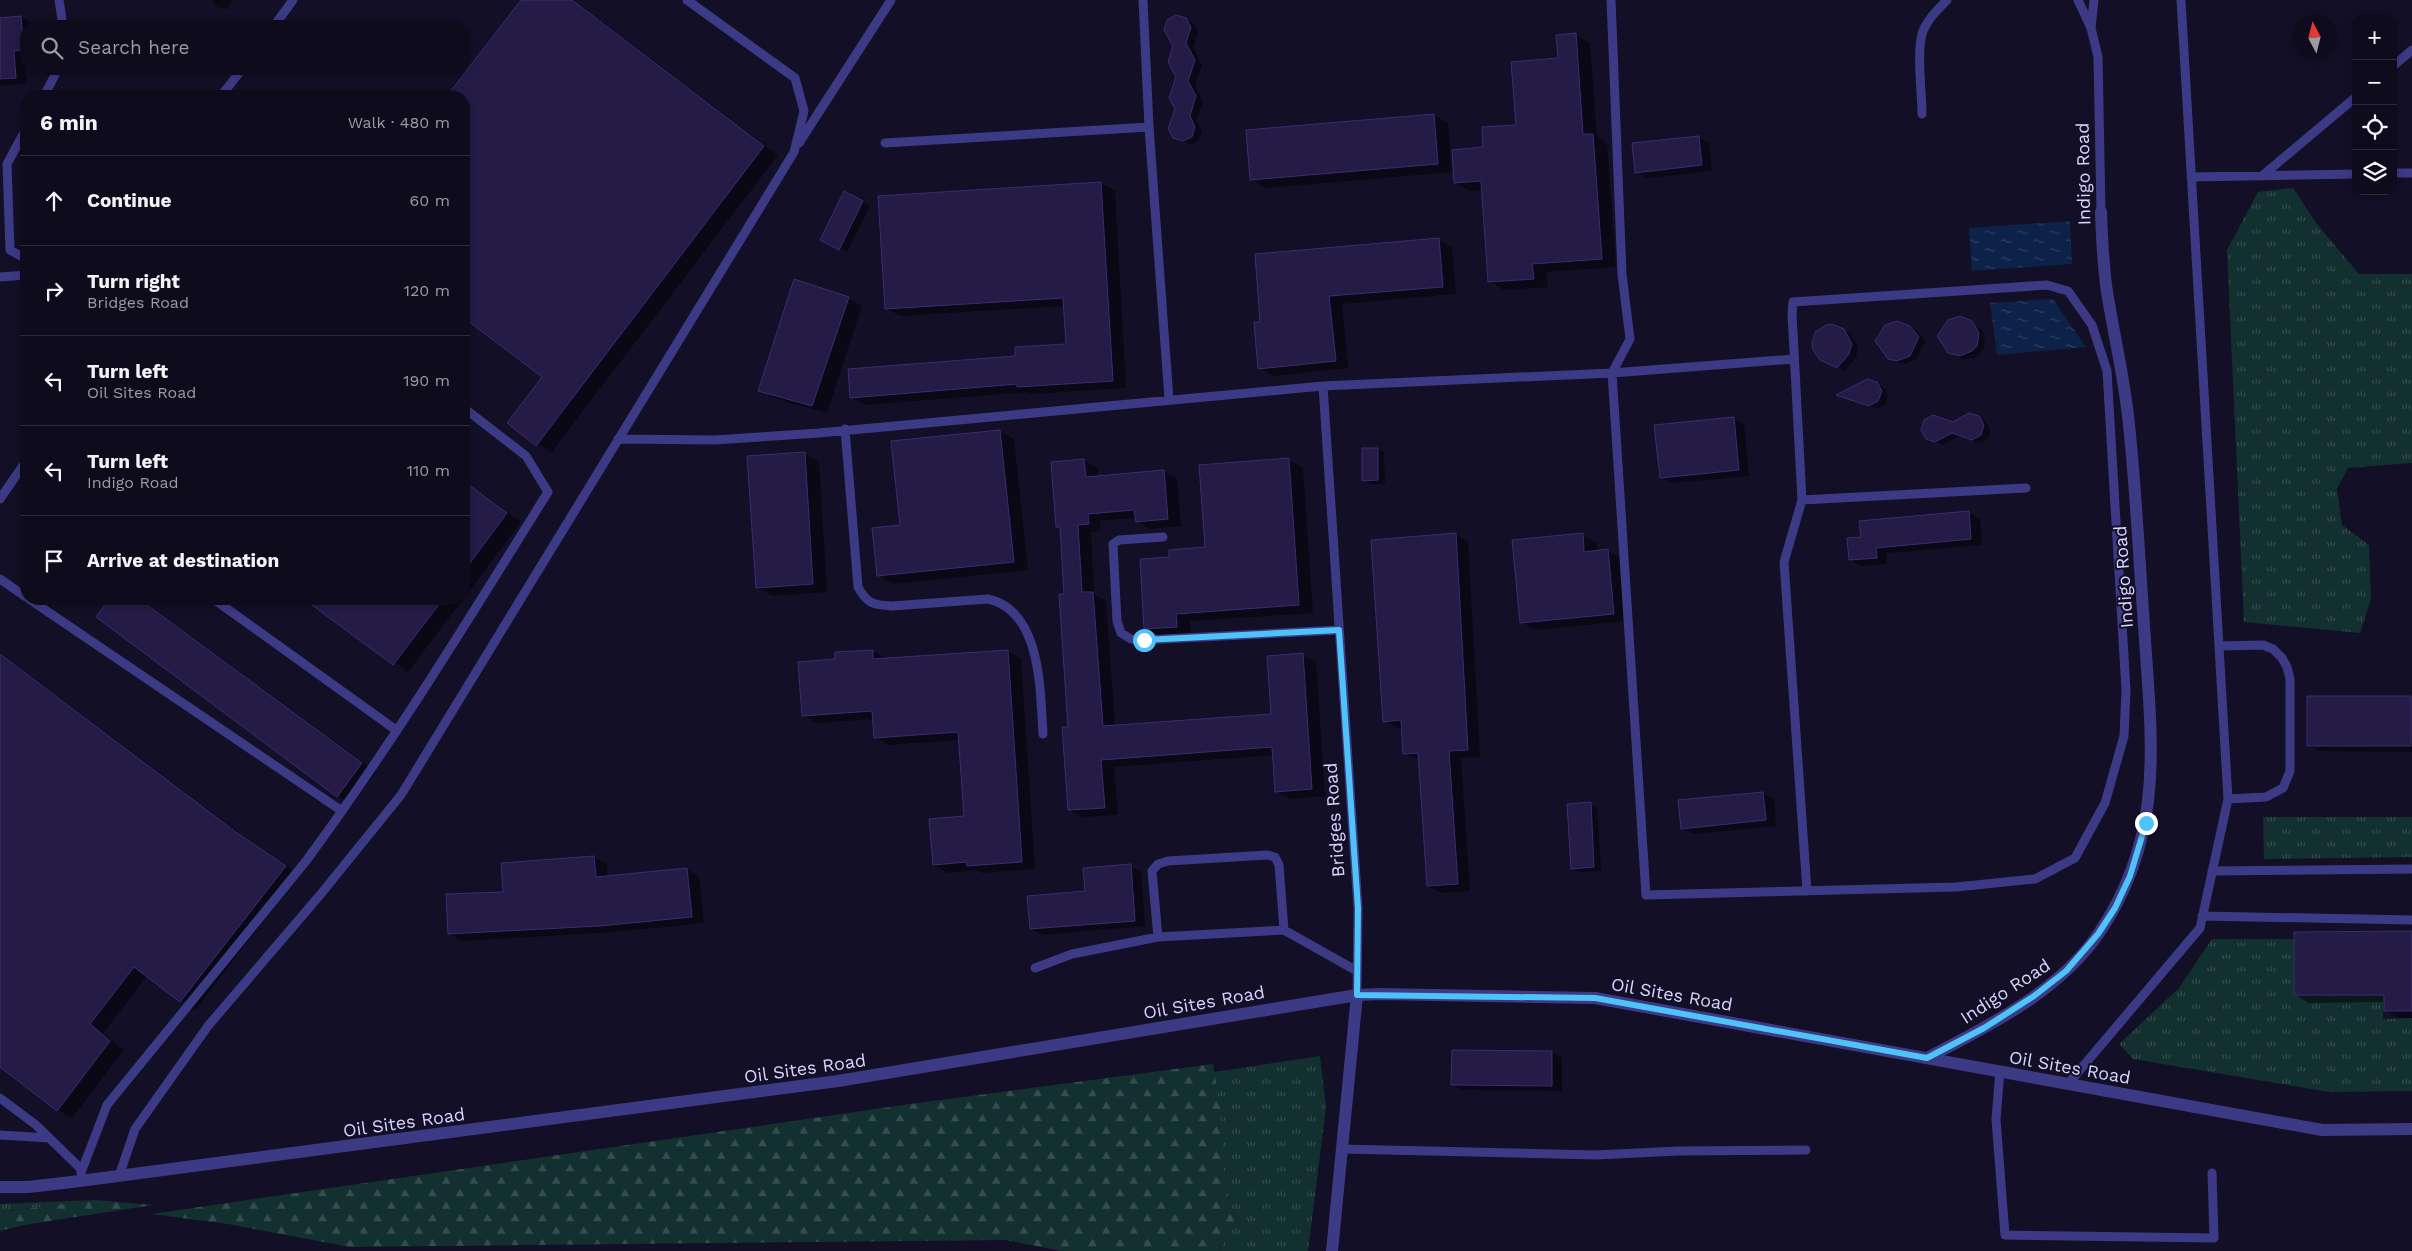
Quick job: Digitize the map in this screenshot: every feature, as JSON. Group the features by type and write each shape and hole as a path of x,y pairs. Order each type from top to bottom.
{"street":[{"name":"Indigo Road","path":"1927,1058 1984,1028 2026,1002 2072,965 2098,934 2115,908 2130,876 2146,823 2151,744 2136,507 2129,424 2108,296 2101,212"},
{"name":"Oil Sites Road","path":"0,1187 28,1187 81,1175 119,1176 838,1082 1357,995 1595,998 2322,1130 2412,1129"},
{"name":"Bridges Road","path":"1332,1251 1357,995"}],"lane":[{"path":"59,0 62,20"},
{"path":"278,20 293,0"},
{"path":"687,0 795,78 804,111 794,152"},
{"path":"119,1176 135,1129 208,1026 320,895 400,795 794,152 891,0"},
{"path":"1143,0 1149,127 1169,399"},
{"path":"1611,0 1622,274 1630,339 1612,373 1646,894 1807,891 1956,887 2035,879 2075,858 2105,803 2124,736 2126,690 2107,371 2092,325 2068,290 2047,285 1793,302 1794,359 1802,500 1784,562 1807,891"},
{"path":"1922,114 1920,47 1923,32 1932,16 1947,0"},
{"name":"Indigo Road","path":"2078,0 2091,28 2098,57 2101,212"},
{"path":"2091,28 2094,0"},
{"path":"2068,1084 2200,928 2228,798 2181,0"},
{"path":"2397,63 2411,52"},
{"path":"47,90 55,75"},
{"path":"226,90 237,75"},
{"path":"2262,176 2352,101"},
{"path":"885,143 1149,127"},
{"path":"20,140 7,164 10,250 20,256"},
{"path":"2397,174 2412,173"},
{"path":"2191,178 2352,174"},
{"path":"0,277 20,275"},
{"path":"618,439 715,440 845,430 1323,386 1612,373 1794,359"},
{"name":"Bridges Road","path":"1323,386 1358,908 1357,995"},
{"path":"0,1098 36,1125 81,1175 107,1105 306,861 342,811 456,641 548,492 526,456 470,413"},
{"path":"845,430 858,587 865,599 877,605 892,606 988,599 1001,602 1011,610 1036,652 1043,734"},
{"path":"0,499 20,471"},
{"path":"1802,500 2026,488"},
{"path":"1163,537 1119,540 1113,544 1117,621 1121,633 1131,639 1144,640 1339,630"},
{"path":"0,579 20,593"},
{"path":"37,605 342,811"},
{"path":"222,605 396,730"},
{"path":"2219,646 2263,645 2274,649 2282,658 2290,679 2290,771 2283,788 2266,797 2228,798"},
{"path":"1158,937 1152,871 1158,864 1168,861 1247,856 1267,855 1275,857 1279,865 1284,930"},
{"path":"2212,871 2412,869"},
{"path":"2202,916 2412,920"},
{"path":"1035,968 1072,954 1158,937 1284,930 1357,971"},
{"path":"2000,1072 1996,1119 2004,1235 2214,1238 2212,1173"},
{"path":"0,1135 49,1138"},
{"path":"1342,1148 1596,1156 1678,1151 1806,1150"}],"green space":[{"path":"2293,188 2316,223 2359,274 2412,274 2412,463 2348,468 2337,489 2342,525 2369,545 2371,599 2360,633 2244,622 2227,250 2258,192"},
{"path":"2263,817 2412,817 2412,857 2264,859"},
{"path":"2212,939 2294,939 2294,995 2384,995 2383,1019 2412,1018 2412,1091 2330,1092 2133,1059 2119,1044 2179,988"},
{"path":"1320,1056 1326,1107 1308,1251 1219,1251 1236,1220 1225,1186 1214,1072"},
{"path":"1213,1064 1220,1108 1225,1186 1236,1220 1219,1251 1061,1251 1006,1240 350,1247 228,1224 151,1214 910,1104"},
{"path":"95,1200 0,1212 0,1204"},
{"path":"95,1200 153,1205 24,1225 0,1231 0,1212"}],"water":[{"path":"2070,221 2072,264 1972,271 1969,228"},
{"path":"2053,299 2086,347 1997,355 1990,303"}],"building":[{"path":"521,0 572,0 764,146 536,446 507,423 542,377 470,323 470,90 452,90 463,75 470,75 470,66"},
{"path":"1176,15 1186,18 1191,27 1186,43 1195,60 1188,81 1196,96 1190,116 1195,127 1192,137 1183,141 1173,138 1168,129 1175,109 1169,98 1176,77 1168,62 1173,46 1164,30 1167,20"},
{"path":"21,16 20,50 14,51 16,78 0,79 0,18"},
{"path":"1576,33 1583,134 1593,134 1602,259 1532,264 1534,279 1488,282 1481,181 1454,183 1452,150 1483,147 1482,127 1516,125 1511,62 1558,58 1556,35"},
{"path":"1434,114 1438,164 1250,180 1246,130"},
{"path":"1699,136 1702,165 1635,173 1632,143"},
{"path":"1101,182 1113,381 1017,387 1017,384 850,398 848,369 1015,356 1015,347 1066,344 1063,298 885,309 878,196"},
{"path":"844,191 863,201 839,250 820,240"},
{"path":"1439,238 1443,287 1329,296 1336,361 1258,369 1254,322 1260,322 1255,254"},
{"path":"794,279 849,297 812,406 758,391"},
{"path":"1960,316 1972,321 1979,333 1977,346 1972,351 1960,356 1948,353 1937,336 1948,320"},
{"path":"1897,321 1910,326 1919,337 1910,356 1897,361 1888,359 1875,341 1885,325"},
{"path":"1832,324 1844,329 1852,344 1849,354 1837,368 1820,360 1813,350 1812,344 1815,332 1826,325"},
{"path":"1867,379 1877,382 1882,391 1878,401 1869,406 1836,395"},
{"path":"1969,413 1979,416 1984,425 1981,435 1972,440 1952,433 1935,442 1926,439 1921,430 1924,420 1933,415 1953,422"},
{"path":"1734,417 1739,470 1660,478 1654,425"},
{"path":"1000,430 1014,562 877,576 872,528 900,525 891,441"},
{"path":"1362,448 1378,448 1378,480 1362,481"},
{"path":"805,452 813,584 756,588 747,456"},
{"path":"1289,458 1299,605 1176,614 1177,627 1144,629 1140,559 1169,557 1169,550 1205,547 1199,465"},
{"path":"1084,459 1086,477 1164,470 1168,519 1136,522 1134,510 1088,514 1089,524 1078,525 1082,592 1093,592 1103,726 1271,714 1267,656 1303,653 1312,789 1275,792 1272,747 1101,760 1105,808 1068,810 1062,727 1068,727 1059,594 1064,594 1060,527 1056,527 1051,462"},
{"path":"470,485 507,513 470,563"},
{"path":"1969,511 1971,539 1876,548 1877,558 1849,560 1847,538 1861,537 1859,521"},
{"path":"1456,533 1468,750 1449,751 1458,884 1427,886 1418,753 1403,754 1401,720 1383,722 1371,540"},
{"path":"1583,533 1584,552 1608,549 1614,614 1520,623 1512,540"},
{"path":"105,605 147,605 362,763 337,797 96,617"},
{"path":"312,605 438,605 393,665"},
{"path":"873,650 873,659 1008,650 1022,862 967,866 967,862 933,865 929,819 964,816 958,732 874,738 872,711 802,716 798,662 835,659 835,652"},
{"path":"0,654 236,832 286,866 180,1002 134,967 90,1024 110,1041 57,1111 0,1067"},
{"path":"2307,696 2411,696 2411,746 2307,746"},
{"path":"1763,792 1766,820 1681,829 1678,800"},
{"path":"1591,802 1594,867 1571,869 1567,804"},
{"path":"594,856 596,877 687,868 692,917 600,926 448,934 446,894 503,892 501,863"},
{"path":"1131,864 1135,921 1030,929 1027,896 1085,891 1083,868"},
{"path":"2412,931 2412,1011 2384,1011 2384,995 2294,995 2294,932"},
{"path":"1452,1050 1552,1051 1552,1086 1451,1085"}],"route":[{"path":"1144,640 1339,630 1358,908 1357,995 1595,998 1927,1058 1984,1028 2034,996 2066,971 2084,953 2115,908 2130,876 2146,823"}]}
